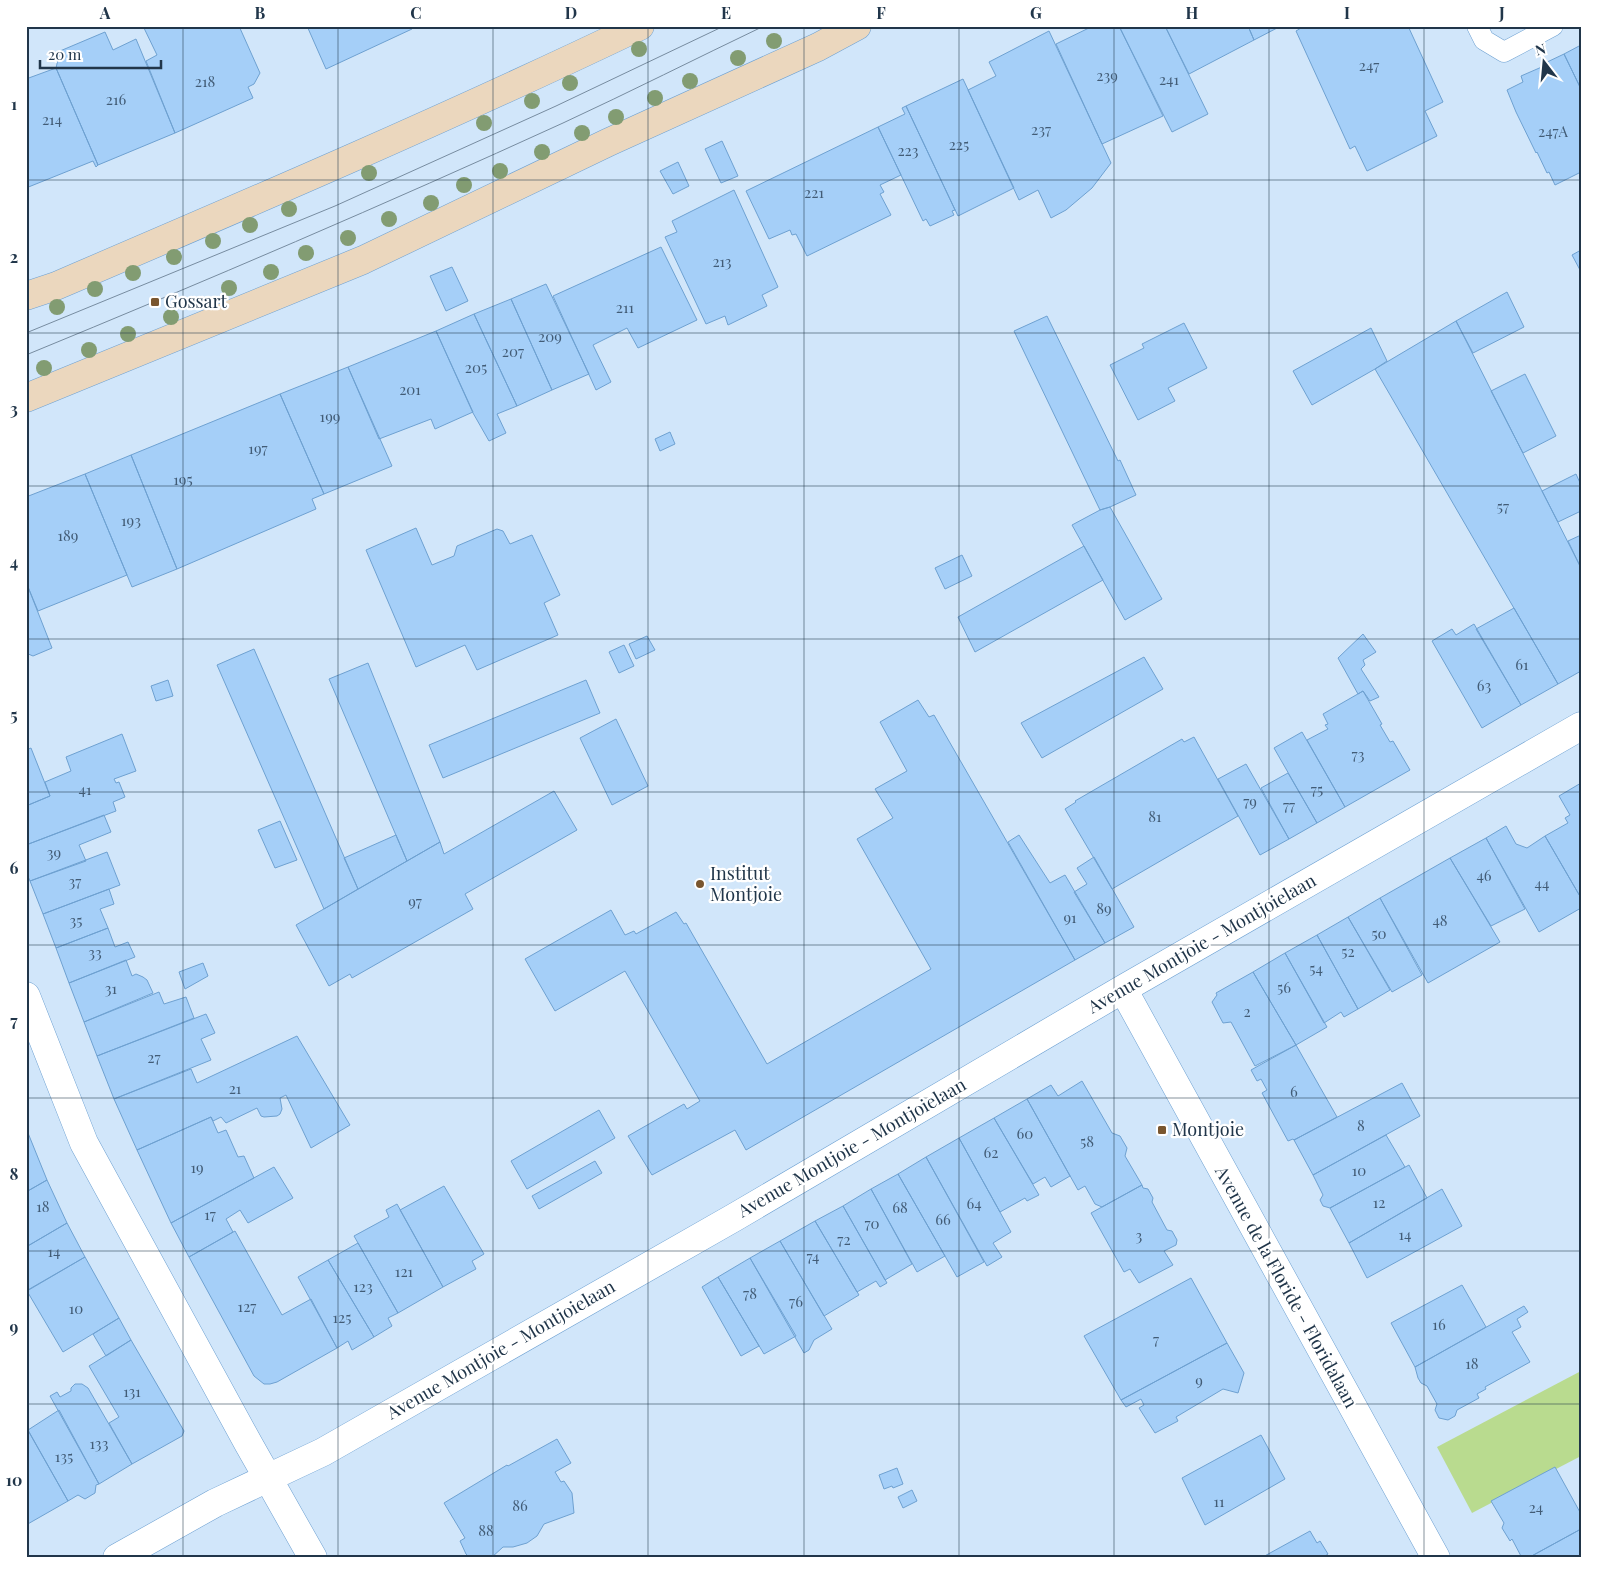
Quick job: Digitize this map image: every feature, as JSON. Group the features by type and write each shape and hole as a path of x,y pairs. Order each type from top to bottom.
{"main road":[{"path":"26,296 56,286 316,174 526,81 640,26"},
{"path":"26,398 363,260 600,146 818,46 857,26"}],"street":[{"name":"Avenue Montjoie - Montjoielaan","path":"117,1558 216,1503 323,1452 598,1296 1123,989 1581,726"},
{"name":"Avenue de la Floride - Floridalaan","path":"1123,989 1436,1558"},
{"path":"26,996 84,1143 313,1558"}],"lane":[{"path":"1477,26 1484,40 1504,52 1553,26"}],"green space":[{"path":"1581,1371 1581,1456 1472,1513 1437,1447"}],"building":[{"path":"143,26 239,26 260,73 254,84 248,87 253,98 175,133 146,61 157,55"},
{"path":"307,26 411,26 412,29 326,69"},
{"path":"1093,26 1119,26 1163,116 1102,144 1056,44"},
{"path":"1119,26 1165,26 1208,114 1172,132"},
{"path":"1165,26 1248,26 1254,40 1189,74"},
{"path":"1248,26 1279,26 1279,27 1254,40"},
{"path":"1300,26 1408,26 1443,102 1425,111 1437,136 1367,171 1355,146 1350,149 1296,31 1301,28"},
{"path":"1049,31 1111,163 1092,188 1066,210 1051,218 1038,190 1019,200 968,90 996,76 989,62"},
{"path":"105,32 113,50 136,39 175,133 98,165 56,68 60,51"},
{"path":"1581,45 1581,89 1564,54"},
{"path":"1564,54 1581,89 1581,172 1555,185 1536,153 1507,90 1523,82 1521,76 1544,66 1543,64"},
{"path":"56,68 98,165 96,167 93,161 26,188 26,79"},
{"path":"963,79 1014,188 958,216 906,106"},
{"path":"906,106 955,210 952,211 954,215 930,226 926,219 923,221 878,127 905,114 902,108"},
{"path":"878,127 901,175 880,185 884,192 880,194 891,215 807,256 796,234 792,235 790,230 769,239 746,191"},
{"path":"722,141 738,176 721,183 705,149"},
{"path":"678,162 689,186 673,194 660,171"},
{"path":"734,190 778,287 762,295 767,306 728,325 725,316 706,324 665,237 677,232 672,221"},
{"path":"661,247 697,320 638,348 627,328 593,345 611,382 596,390 553,296"},
{"path":"1581,250 1581,269 1580,270 1572,255"},
{"path":"452,267 468,301 446,311 430,276"},
{"path":"546,284 589,374 552,390 511,299"},
{"path":"1507,292 1524,327 1473,353 1456,321"},
{"path":"511,299 552,390 517,406 474,314"},
{"path":"474,314 517,406 497,414 506,433 489,441 473,413 436,331"},
{"path":"1047,316 1136,495 1110,507 1100,510 1014,331"},
{"path":"1456,321 1581,568 1581,671 1558,684 1375,369"},
{"path":"1184,323 1207,368 1168,388 1175,401 1138,420 1110,365 1144,348 1142,344"},
{"path":"1371,328 1387,361 1312,405 1293,371"},
{"path":"436,331 473,412 435,429 431,419 379,439 348,367"},
{"path":"348,367 392,466 324,494 280,394"},
{"path":"1525,374 1556,436 1523,453 1491,391"},
{"path":"280,394 324,494 312,499 316,509 177,569 131,455"},
{"path":"670,432 675,444 660,451 655,439"},
{"path":"131,455 177,569 132,587 85,474"},
{"path":"85,474 127,575 38,611 26,582 26,497"},
{"path":"1576,474 1581,485 1581,511 1558,522 1542,491"},
{"path":"1110,507 1162,599 1125,620 1072,525 1100,510"},
{"path":"416,528 432,565 454,556 457,546 497,529 503,531 510,544 532,535 560,595 544,603 558,635 477,670 465,645 416,667 366,550"},
{"path":"1581,535 1581,568 1568,541"},
{"path":"1084,546 1103,580 975,652 958,617"},
{"path":"962,555 972,576 945,589 935,568"},
{"path":"26,582 52,648 33,656 26,653"},
{"path":"1514,608 1558,684 1521,705 1476,629"},
{"path":"1474,624 1521,705 1482,728 1432,641 1452,629 1456,635"},
{"path":"1363,634 1376,652 1363,660 1365,665 1361,669 1379,697 1370,701 1363,691 1358,694 1338,658"},
{"path":"647,636 655,650 636,659 629,644"},
{"path":"624,645 634,666 619,673 609,652"},
{"path":"254,649 358,889 324,909 217,665"},
{"path":"1144,657 1163,689 1042,758 1021,723"},
{"path":"368,663 440,842 407,861 329,679"},
{"path":"168,680 173,696 156,701 151,686"},
{"path":"586,680 600,713 443,778 429,745"},
{"path":"1363,691 1390,742 1393,741 1410,770 1345,807 1307,740 1328,729 1325,725 1328,724 1323,714"},
{"path":"918,700 929,717 934,715 1075,960 746,1150 735,1130 652,1175 628,1136 684,1104 687,1109 700,1101 625,971 555,1011 525,959 611,910 625,935 634,931 636,934 676,912 684,924 686,923 767,1064 931,969 857,839 893,818 875,789 907,771 880,722"},
{"path":"616,719 648,786 612,805 580,738"},
{"path":"1302,732 1345,807 1317,823 1274,748"},
{"path":"122,734 136,771 114,779 116,783 119,782 125,797 113,802 116,811 26,845 26,806 50,796 45,782 71,771 66,757"},
{"path":"1194,737 1238,816 1112,889 1065,809 1075,801 1182,739 1184,742"},
{"path":"31,748 50,796 26,806 26,750"},
{"path":"1246,764 1289,839 1260,855 1218,779"},
{"path":"1288,773 1317,823 1289,839 1261,788"},
{"path":"1581,783 1581,898 1545,836 1568,823 1565,818 1570,815 1559,796"},
{"path":"554,791 577,830 465,894 473,909 352,978 350,974 329,986 296,925 440,842 444,854"},
{"path":"104,815 111,832 79,845 86,861 30,881 26,872 26,845"},
{"path":"280,821 297,860 275,868 258,830"},
{"path":"1506,826 1516,844 1527,848 1545,836 1581,898 1581,908 1539,932 1486,838"},
{"path":"396,835 407,861 358,889 344,858"},
{"path":"1019,835 1050,883 1065,875 1105,943 1075,960 1008,842"},
{"path":"1486,838 1525,909 1491,926 1450,858"},
{"path":"107,852 120,885 43,914 30,881"},
{"path":"1094,857 1134,927 1105,943 1074,892 1087,884 1077,868"},
{"path":"1450,858 1500,942 1428,983 1380,898"},
{"path":"109,889 114,904 100,909 108,928 56,948 43,914"},
{"path":"1380,898 1422,975 1392,992 1348,917"},
{"path":"1348,917 1390,990 1358,1009 1317,935"},
{"path":"108,928 115,947 128,942 135,957 69,983 56,948"},
{"path":"1317,935 1358,1009 1344,1017 1341,1012 1324,1023 1285,953"},
{"path":"1285,953 1327,1027 1296,1045 1253,972"},
{"path":"126,960 132,976 136,974 147,980 153,993 84,1022 69,983"},
{"path":"203,963 208,976 185,989 179,972"},
{"path":"1253,972 1296,1045 1255,1066 1231,1022 1223,1023 1212,1002 1217,995 1216,993"},
{"path":"159,992 164,1004 186,997 194,1018 97,1056 84,1022"},
{"path":"206,1014 215,1033 201,1039 211,1060 114,1099 97,1056"},
{"path":"297,1036 350,1125 311,1148 286,1095 280,1098 282,1109 277,1116 261,1116 257,1108 226,1123 221,1117 213,1121 211,1117 137,1150 114,1099 191,1069 197,1083"},
{"path":"1296,1045 1337,1117 1294,1140 1288,1141 1262,1093 1267,1090 1261,1079 1257,1081 1251,1070"},
{"path":"1082,1081 1112,1133 1120,1136 1127,1148 1125,1156 1142,1185 1102,1207 1095,1204 1085,1186 1078,1190 1027,1099 1051,1085 1058,1096"},
{"path":"1402,1083 1420,1116 1313,1175 1294,1140"},
{"path":"1027,1099 1070,1176 1051,1187 1045,1177 1033,1184 994,1118"},
{"path":"599,1110 615,1138 527,1189 511,1161"},
{"path":"211,1117 218,1133 226,1130 238,1157 244,1156 254,1178 171,1223 137,1150"},
{"path":"994,1118 1039,1195 1027,1201 1025,1198 1000,1212 959,1138"},
{"path":"28,1133 47,1180 26,1192 26,1134"},
{"path":"1386,1135 1405,1167 1330,1208 1323,1206 1320,1200 1323,1195 1313,1175"},
{"path":"959,1138 1011,1232 993,1243 1002,1257 987,1266 926,1157"},
{"path":"926,1157 984,1262 957,1277 898,1174"},
{"path":"595,1161 602,1173 539,1209 532,1196"},
{"path":"1409,1165 1427,1198 1349,1243 1330,1208"},
{"path":"274,1167 293,1198 248,1223 240,1210 226,1219 233,1232 189,1257 171,1223"},
{"path":"898,1174 945,1256 917,1272 871,1189"},
{"path":"47,1180 67,1223 26,1247 26,1192"},
{"path":"1142,1185 1143,1188 1148,1189 1153,1198 1152,1202 1167,1230 1172,1231 1177,1240 1176,1245 1164,1251 1173,1265 1139,1283 1130,1269 1124,1272 1091,1213"},
{"path":"444,1186 484,1254 472,1261 476,1269 443,1287 400,1210"},
{"path":"871,1189 912,1264 885,1280 843,1206"},
{"path":"1442,1189 1462,1226 1367,1278 1349,1243"},
{"path":"397,1204 443,1287 398,1313 354,1236 389,1217 386,1210"},
{"path":"843,1206 887,1283 880,1287 876,1281 857,1292 815,1221"},
{"path":"815,1221 859,1295 824,1316 780,1241"},
{"path":"67,1223 85,1257 26,1291 26,1247"},
{"path":"235,1231 282,1315 311,1299 337,1348 277,1382 270,1384 264,1384 254,1376 189,1257"},
{"path":"780,1241 832,1329 814,1340 809,1350 804,1353 750,1258"},
{"path":"358,1243 398,1313 388,1318 392,1326 374,1337 328,1260"},
{"path":"85,1257 119,1318 63,1352 27,1291"},
{"path":"750,1258 796,1336 764,1354 718,1277"},
{"path":"328,1260 374,1337 352,1350 348,1341 337,1348 298,1277"},
{"path":"718,1277 759,1346 741,1356 702,1287"},
{"path":"1191,1278 1227,1343 1121,1400 1084,1336"},
{"path":"1462,1285 1486,1327 1415,1367 1391,1323"},
{"path":"1524,1306 1528,1312 1517,1319 1521,1327 1512,1332 1530,1362 1485,1387 1486,1389 1477,1394 1479,1398 1457,1410 1455,1416 1448,1420 1439,1418 1435,1410 1437,1404 1427,1386 1421,1383 1418,1378 1415,1367"},
{"path":"119,1318 131,1340 106,1356 93,1334"},
{"path":"131,1340 184,1431 182,1436 132,1464 109,1423 119,1417 89,1366"},
{"path":"1227,1343 1244,1373 1238,1393 1223,1389 1176,1417 1178,1421 1155,1433 1139,1408 1144,1405 1141,1399 1126,1407 1121,1400"},
{"path":"75,1384 82,1384 88,1388 132,1464 99,1484 50,1396 57,1392 60,1397 71,1391"},
{"path":"59,1410 99,1484 96,1485 95,1493 85,1499 78,1495 68,1501 28,1430"},
{"path":"26,1427 68,1501 26,1525"},
{"path":"1261,1435 1285,1479 1205,1525 1182,1478"},
{"path":"557,1439 571,1463 555,1472 561,1482 564,1481 572,1493 574,1513 544,1524 537,1536 527,1543 513,1547 503,1547 491,1558 470,1558 460,1541 465,1538 444,1503 507,1465"},
{"path":"1555,1467 1581,1514 1581,1529 1528,1558 1522,1558 1512,1539 1510,1541 1502,1528 1504,1523 1491,1501"},
{"path":"897,1468 903,1484 884,1489 879,1475"},
{"path":"912,1490 917,1501 903,1508 898,1497"},
{"path":"1581,1529 1581,1558 1528,1558"},
{"path":"1310,1531 1317,1543 1320,1541 1328,1554 1325,1556 1326,1558 1261,1558"}],"tram line":[{"path":"26,333 335,206 556,106 724,26"},
{"path":"26,355 430,183 588,111 764,26"}],"place":[{"name":"Gossart","path":"155,302"},
{"name":"Institut Montjoie","path":"700,884"},
{"name":"Montjoie","path":"1162,1130"}]}
